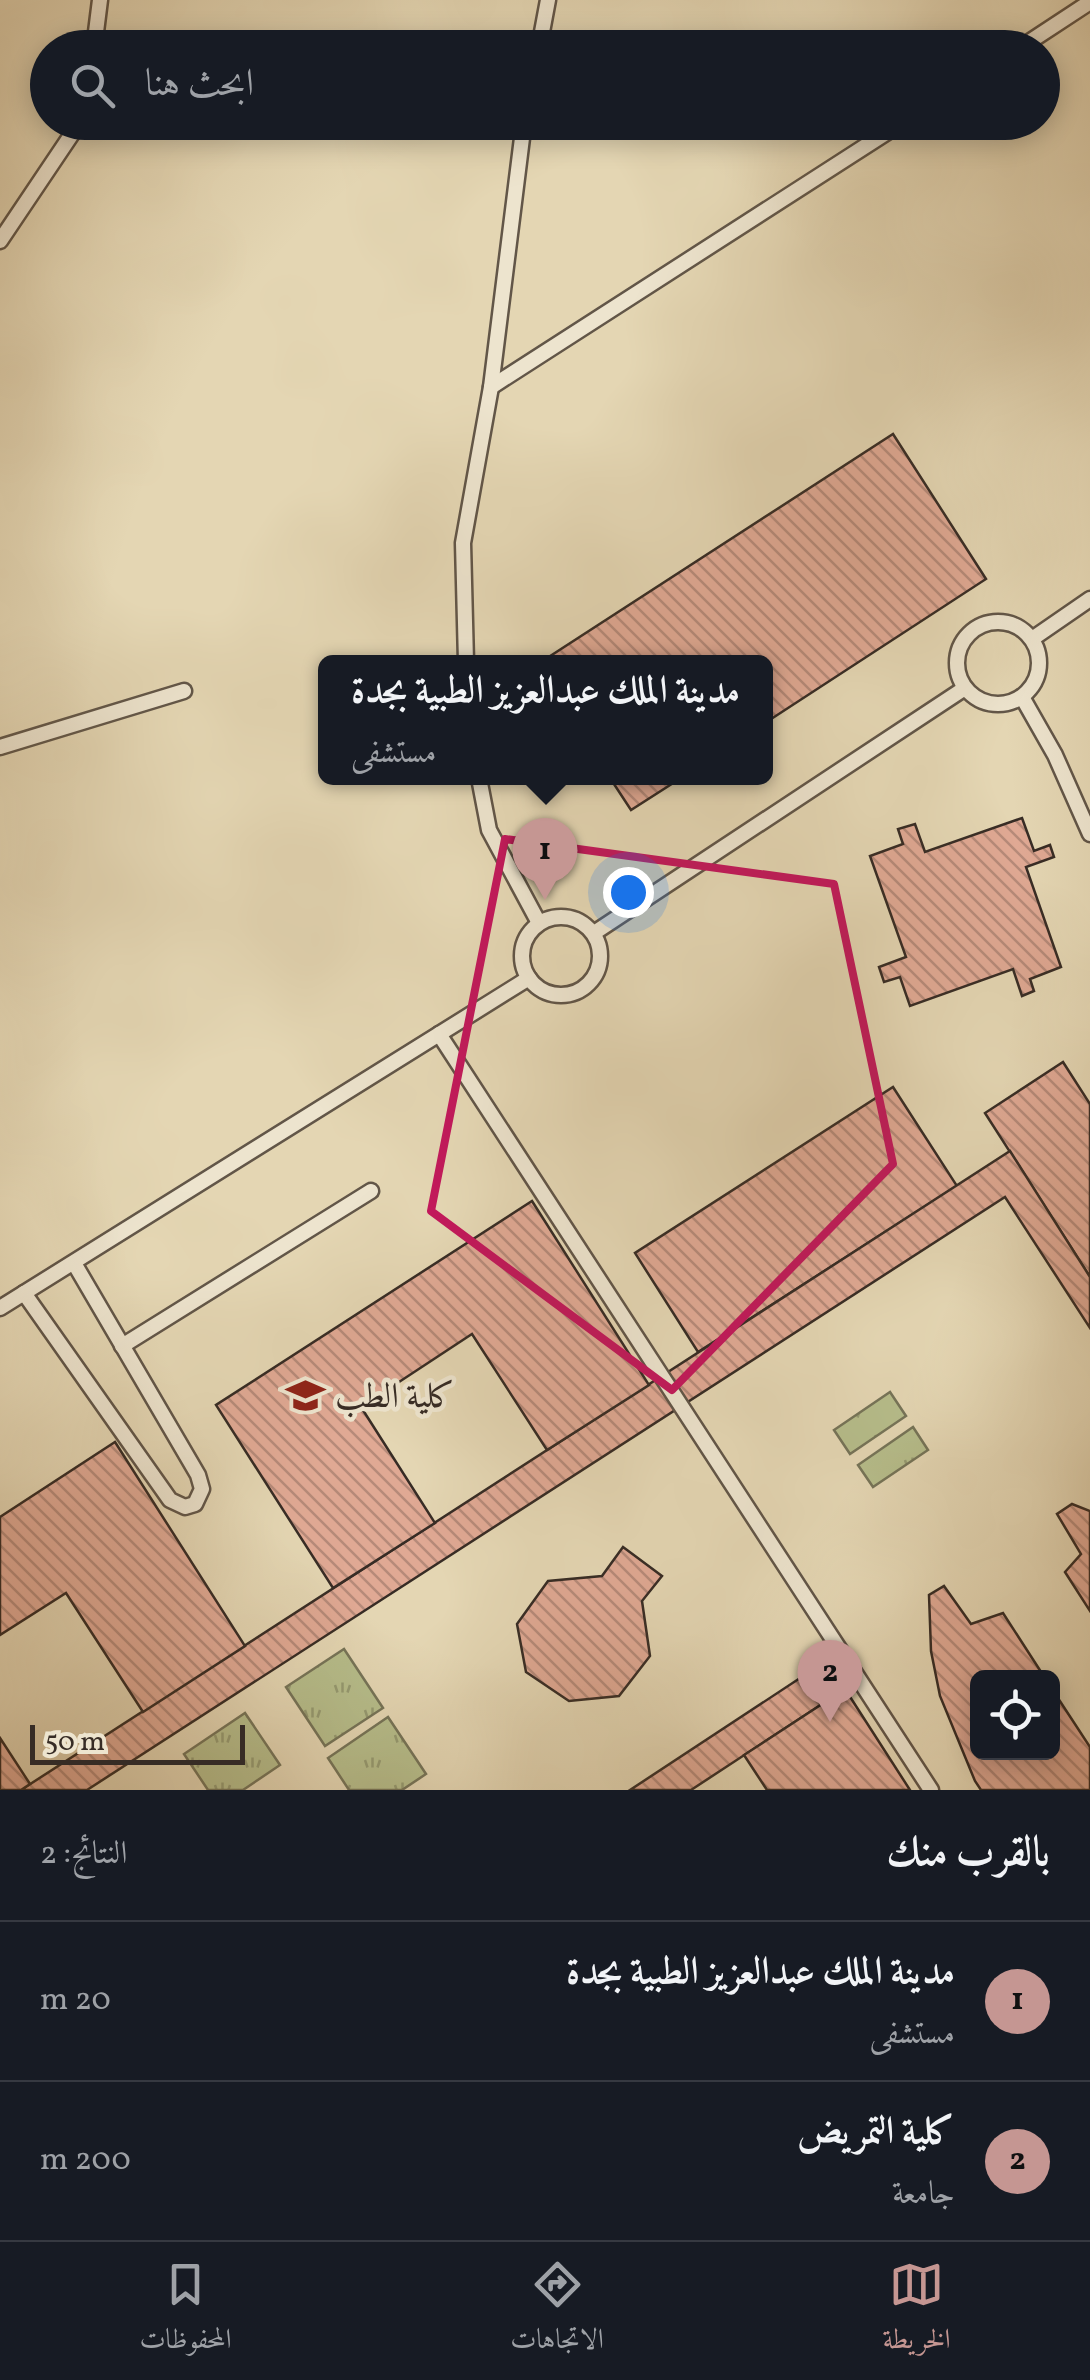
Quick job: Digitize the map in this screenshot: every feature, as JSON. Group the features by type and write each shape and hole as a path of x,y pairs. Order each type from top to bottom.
{"lane":[{"path":"96,30 100,0"},
{"path":"542,30 548,0"},
{"path":"1047,30 1090,2"},
{"path":"0,241 68,140"},
{"path":"466,655 463,543 491,387 522,140"},
{"path":"491,387 875,140"},
{"path":"1032,639 1090,598"},
{"path":"1004,622 1020,628 1032,639 1039,670 1033,685 1022,696 1008,704 992,704 976,699 965,688 958,674 957,657 974,630 988,623 1004,622"},
{"path":"594,933 965,688"},
{"path":"0,746 184,690"},
{"path":"1022,696 1055,755 1090,834"},
{"path":"480,785 490,830 538,923"},
{"path":"562,916 585,924 594,933 600,960 588,984 577,992 550,994 528,978 522,955 530,932 538,923 562,916"},
{"path":"0,1308 528,978"},
{"path":"439,1034 930,1790"},
{"path":"122,1346 371,1190"},
{"path":"24,1293 158,1486 170,1500 191,1506 201,1496 198,1475 74,1263"}],"highlighted area":[{"path":"505,839 834,884 893,1164 672,1390 431,1211"}],"green space":[{"path":"890,1392 906,1416 850,1454 834,1430"},
{"path":"913,1427 928,1450 873,1487 858,1465"},
{"path":"344,1649 383,1708 325,1746 286,1687"},
{"path":"245,1713 280,1765 243,1790 208,1790 184,1754"},
{"path":"388,1717 426,1774 402,1790 349,1790 328,1758"}],"building":[{"path":"893,434 986,579 773,718 773,655 552,655"},
{"path":"615,785 670,785 631,810"},
{"path":"1022,818 1034,851 1050,845 1054,857 1026,867 1061,967 1030,979 1034,991 1022,996 1013,969 910,1006 900,977 884,982 879,967 906,957 870,856 903,844 898,829 915,824 925,852"},
{"path":"1063,1062 1090,1104 1090,1277 985,1113"},
{"path":"893,1087 957,1186 698,1352 635,1253"},
{"path":"1010,1151 1090,1277 1090,1328 1005,1197 87,1790 21,1790"},
{"name":"كلية الطب","path":"532,1201 649,1385 547,1450 472,1334 361,1407 435,1523 333,1588 216,1405"},
{"path":"115,1442 245,1646 143,1712 66,1593 0,1635 0,1517"},
{"path":"1072,1504 1090,1511 1090,1611 1065,1572 1081,1554 1057,1514"},
{"path":"623,1547 662,1576 642,1601 650,1656 619,1696 569,1701 526,1672 517,1624 548,1581 602,1576"},
{"path":"944,1586 971,1624 1003,1613 1040,1670 970,1670 970,1760 1060,1760 1060,1701 1090,1747 1090,1790 981,1790 940,1696 931,1651 929,1595"},
{"path":"826,1661 845,1689 691,1790 630,1790"},
{"path":"845,1689 910,1790 767,1790 744,1755"},
{"path":"0,1738 30,1784 21,1790 0,1790"}],"place":[{"name":"مدينة الملك عبدالعزيز الطبية بجدة","path":"545,900"},
{"name":"كلية الطب","path":"305,1395"},
{"name":"كلية التمريض","path":"830,1722"}]}
